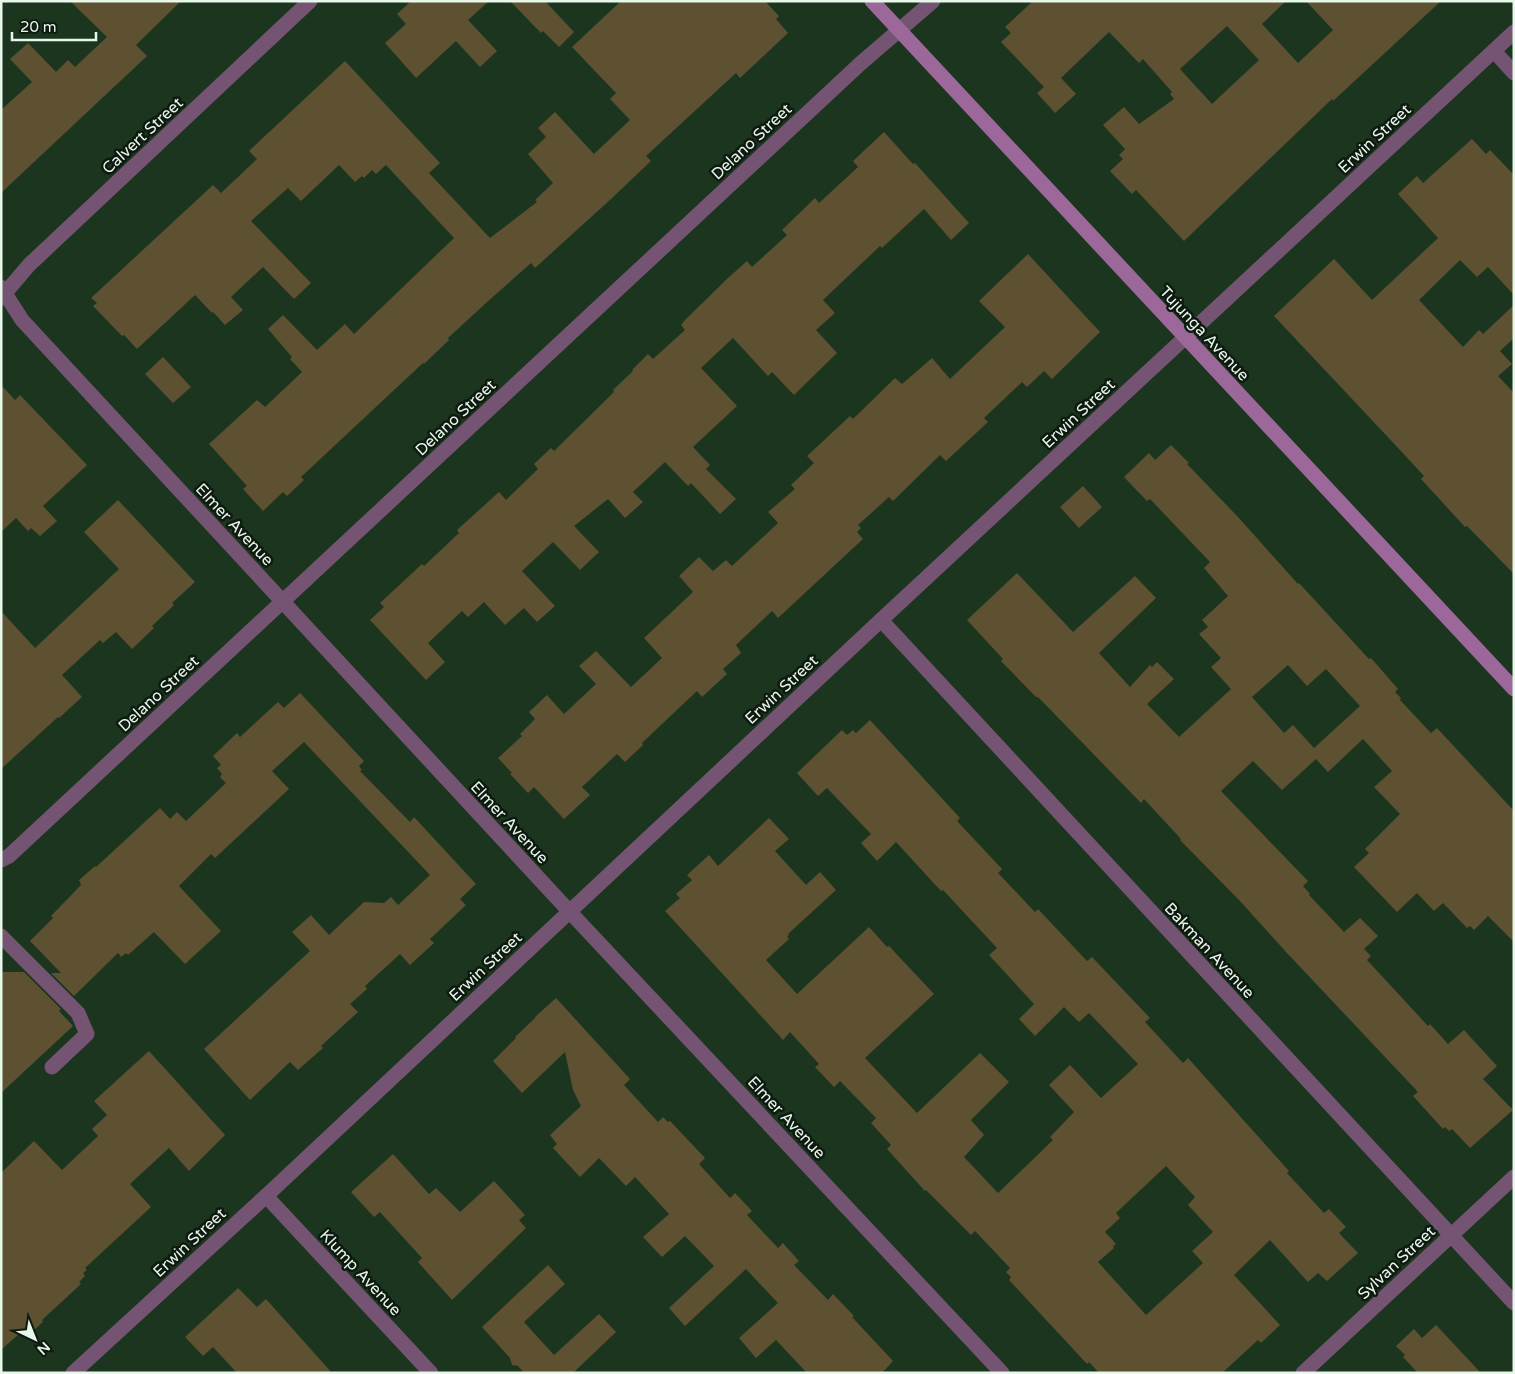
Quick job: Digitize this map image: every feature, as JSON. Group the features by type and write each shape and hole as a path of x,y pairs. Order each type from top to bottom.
{"street":[{"name":"Calvert Street","path":"3,293 28,265 310,1"},
{"name":"Tujunga Avenue","path":"872,1 1514,689"},
{"name":"Delano Street","path":"1,860 9,856 861,63 934,1"},
{"name":"Erwin Street","path":"73,1373 266,1196 881,620 1514,32"},
{"path":"1494,51 1514,73"},
{"name":"Elmer Avenue","path":"3,293 22,320 569,911 1002,1373"},
{"name":"Bakman Avenue","path":"881,620 1514,1303"},
{"path":"1,936 78,1013 87,1034 52,1067"},
{"name":"Sylvan Street","path":"1303,1373 1514,1177"},
{"name":"Klump Avenue","path":"266,1196 431,1373"}],"building":[{"path":"70,1 181,1 136,45 147,56 1,193 1,110 32,82 10,59 28,43 56,72 68,60 75,67 107,37"},
{"path":"411,1 489,1 468,20 497,51 480,67 456,41 416,78 385,43 406,24 397,14"},
{"path":"510,1 545,1 574,32 559,47 543,31 541,33"},
{"path":"621,1 765,1 779,16 776,19 788,33 740,78 736,73 646,156 651,161 611,199 535,268 531,263 486,303 448,338 449,340 424,364 301,477 304,480 287,496 283,492 263,511 243,489 247,486 209,444 257,400 265,407 302,372 268,329 283,315 317,350 345,324 354,334 454,238 386,165 376,174 372,170 364,178 362,176 355,182 339,165 301,201 288,188 251,221 311,283 294,299 263,267 231,297 243,310 225,325 195,295 137,349 93,306 97,303 91,298 213,185 221,193 257,159 249,151 345,61 440,163 429,173 490,238 537,202 535,200 553,183 528,154 546,137 538,128 555,112 594,154 630,120 610,99 616,93 572,47"},
{"path":"1033,1 1286,1 1262,24 1298,63 1333,30 1306,1 1441,1 1333,101 1332,99 1184,241 1136,190 1132,194 1110,171 1123,159 1119,155 1125,149 1103,125 1124,107 1139,124 1174,99 1170,94 1172,92 1143,59 1139,63 1109,32 1061,78 1076,94 1055,113 1037,93 1044,87 1001,42 1011,33 1005,27","holes":["1227,26 1259,60 1212,104 1180,69"]},
{"path":"884,132 969,223 951,240 924,209 882,248 880,246 823,300 835,313 816,330 837,353 794,395 772,372 768,376 733,338 701,368 737,406 693,447 710,465 706,469 736,499 720,514 691,483 688,486 665,462 633,492 643,502 625,518 608,499 574,526 599,552 580,570 553,542 522,571 555,606 537,622 524,608 505,625 484,602 468,617 462,611 428,643 445,662 426,680 370,620 384,607 380,603 422,564 424,566 459,533 457,530 499,492 506,500 538,469 534,464 551,448 554,451 614,392 613,390 648,354 653,359 685,330 681,325 685,320 728,278 747,261 752,267 787,235 782,230 815,198 819,203 858,167 853,161"},
{"path":"1472,139 1486,154 1490,150 1514,175 1514,295 1488,267 1477,277 1460,260 1419,300 1463,347 1479,330 1483,334 1514,305 1514,338 1500,351 1512,364 1498,376 1514,393 1514,574 1467,526 1465,527 1421,479 1424,476 1274,316 1334,259 1372,300 1438,238 1398,194 1417,176 1423,183"},
{"path":"1028,254 1100,332 1052,379 1044,371 1027,387 1022,382 984,418 988,422 946,461 940,455 893,501 889,497 858,525 861,528 857,532 863,539 778,618 772,611 736,645 741,653 723,669 727,674 702,697 697,691 642,743 643,745 625,762 617,754 582,787 590,795 564,819 534,787 528,793 498,758 522,736 520,734 535,719 529,712 547,695 564,714 596,684 579,666 596,651 631,687 662,658 644,638 693,592 679,576 699,557 713,571 726,560 732,566 778,523 768,512 795,489 791,485 814,463 807,456 850,416 853,419 895,378 902,384 932,358 950,379 1005,327 979,301"},
{"path":"163,357 191,387 173,403 145,374"},
{"path":"1,385 15,400 20,395 87,465 43,506 57,521 40,536 31,528 28,531 16,518 1,532"},
{"path":"1171,445 1298,584 1369,659 1371,658 1398,689 1395,692 1401,698 1400,700 1431,733 1437,728 1514,811 1514,942 1488,916 1474,930 1470,926 1467,928 1443,903 1434,911 1417,893 1397,912 1354,867 1369,853 1365,849 1400,814 1374,787 1392,771 1363,739 1328,772 1316,759 1282,790 1253,761 1221,791 1308,881 1303,886 1309,895 1344,932 1360,918 1378,936 1364,949 1371,956 1367,960 1428,1026 1430,1024 1448,1044 1464,1030 1497,1066 1483,1079 1513,1110 1470,1148 1452,1129 1449,1131 1445,1127 1443,1129 1413,1096 1418,1092 1239,900 1180,840 1144,799 1141,803 1001,661 1003,659 967,620 1017,573 1073,632 1135,576 1156,598 1099,653 1130,687 1150,665 1152,667 1157,662 1174,679 1147,704 1179,737 1231,689 1211,667 1221,658 1199,634 1208,627 1202,620 1228,596 1204,568 1210,562 1150,499 1147,501 1124,477 1149,453 1155,460","holes":["1288,665 1307,686 1326,669 1360,706 1314,748 1293,725 1284,733 1252,697"]},
{"path":"1083,486 1102,507 1079,528 1060,507"},
{"path":"118,500 195,582 172,603 174,605 152,626 154,628 132,649 116,632 103,643 100,640 62,675 82,697 1,769 1,611 35,648 119,569 84,532"},
{"path":"300,693 364,761 359,766 362,770 360,771 410,822 414,817 476,884 460,899 466,905 430,939 434,943 410,965 400,954 365,986 367,989 350,1004 358,1012 321,1046 323,1048 298,1070 290,1062 250,1100 204,1049 310,951 292,932 311,915 329,935 364,902 384,903 391,897 398,905 430,875 304,742 272,771 289,789 215,858 211,854 179,886 221,931 185,964 154,932 128,955 126,953 121,957 118,953 74,996 51,973 61,973 30,941 53,918 51,916 81,885 79,880 96,867 160,808 170,819 177,812 186,821 226,783 220,777 222,774 217,768 221,765 213,756 237,733 240,737 278,702 284,708"},
{"path":"870,720 960,818 957,821 1002,869 998,873 1035,912 1038,909 1087,961 1092,957 1150,1018 1145,1022 1183,1063 1188,1058 1324,1213 1329,1209 1346,1227 1339,1233 1358,1253 1327,1281 1318,1273 1308,1282 1270,1240 1234,1275 1280,1325 1261,1343 1258,1340 1222,1373 1099,1373 1089,1362 1087,1364 1009,1280 1011,1277 1006,1272 1010,1268 975,1231 971,1235 925,1191 887,1149 891,1145 871,1123 876,1118 840,1081 834,1087 815,1067 819,1064 790,1032 783,1040 665,911 680,898 676,894 692,880 687,875 709,855 718,866 769,818 789,839 775,851 806,885 820,872 836,890 788,934 787,937 789,939 766,960 797,994 869,927 887,947 889,946 934,994 865,1058 917,1113 980,1053 1009,1082 971,1120 984,1135 964,1157 998,1193 1053,1140 1050,1137 1074,1112 1049,1085 1070,1065 1101,1098 1138,1064 1089,1013 1079,1022 1064,1007 1035,1036 1019,1019 1034,1004 989,955 997,948 896,842 877,861 861,843 871,834 827,788 818,796 797,773 842,730 847,735 853,730 856,733","holes":["1166,1166 1195,1197 1188,1205 1213,1232 1192,1251 1203,1263 1146,1315 1098,1262 1116,1244 1105,1232 1120,1218 1116,1213"]},
{"path":"1,972 24,972 61,1009 59,1011 73,1026 1,1093"},
{"path":"556,998 630,1079 624,1085 658,1122 663,1117 668,1122 670,1121 705,1158 699,1164 730,1198 735,1193 752,1211 747,1215 778,1248 783,1243 799,1261 794,1265 828,1300 833,1294 854,1316 852,1317 893,1361 882,1373 807,1373 776,1340 756,1358 739,1338 778,1303 746,1269 685,1326 669,1308 714,1266 685,1236 662,1257 643,1237 669,1214 635,1177 626,1186 599,1158 580,1177 553,1148 557,1144 550,1135 581,1106 573,1090 565,1052 522,1093 493,1061"},
{"path":"149,1051 225,1135 189,1171 169,1148 130,1184 151,1207 85,1268 87,1270 83,1273 85,1276 79,1282 81,1284 42,1320 43,1322 25,1338 20,1333 1,1350 1,1173 34,1141 62,1170 98,1136 92,1129 107,1115 94,1101"},
{"path":"393,1154 429,1194 436,1188 460,1212 494,1181 525,1215 519,1220 526,1228 452,1300 418,1262 422,1258 380,1212 374,1217 351,1192"},
{"path":"548,1265 565,1284 524,1322 554,1355 599,1314 616,1332 573,1373 524,1373 518,1366 512,1365 510,1358 482,1327"},
{"path":"238,1288 257,1307 266,1299 332,1373 237,1373 213,1347 203,1356 185,1337"},
{"path":"1436,1325 1481,1373 1418,1373 1403,1357 1405,1355 1396,1346 1414,1329 1422,1338"}]}
